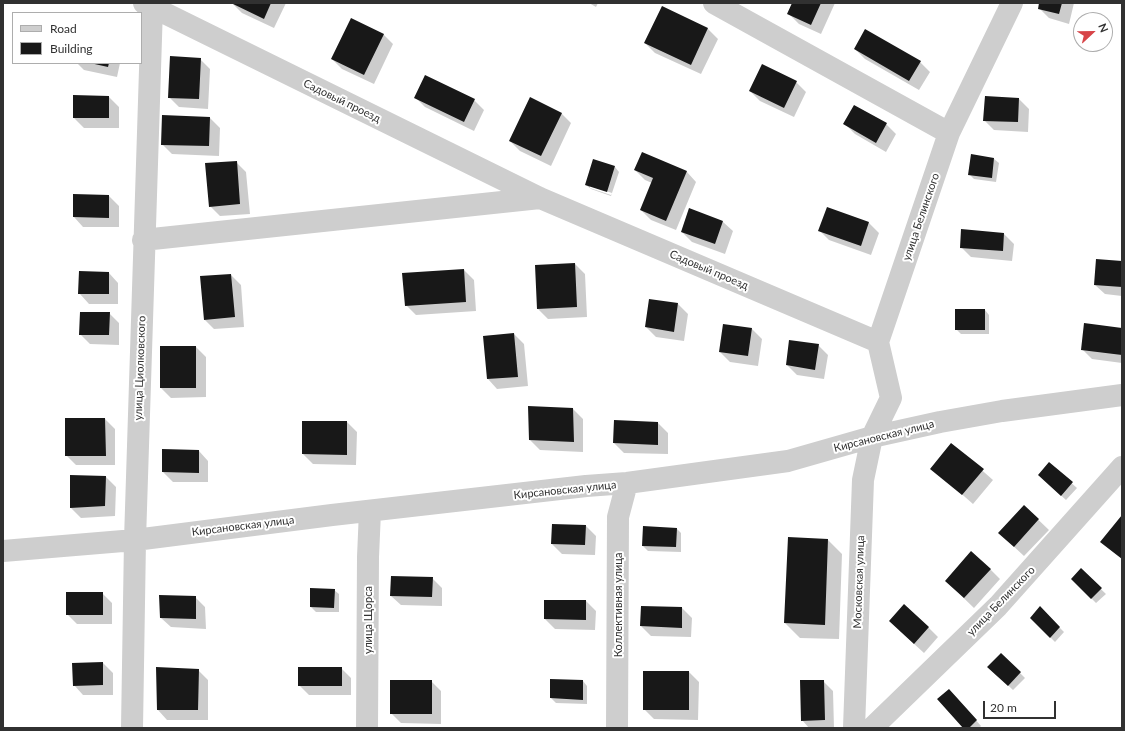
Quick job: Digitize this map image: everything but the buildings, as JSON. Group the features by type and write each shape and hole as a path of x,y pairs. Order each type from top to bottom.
{"street":[{"path":"714,3 949,133"},
{"name":"улица Белинского","path":"878,342 949,133 1012,3"},
{"name":"Садовый проезд","path":"148,5 540,198 878,342"},
{"name":"улица Циолковского","path":"132,728 148,5"},
{"name":"Садовый проезд","path":"143,240 540,198"},
{"path":"872,438 891,398 878,342"},
{"name":"Кирсановская улица","path":"3,550 135,540 370,511 586,486 627,483 788,461 872,438 1002,411 1122,395"},
{"name":"Московская улица","path":"854,728 863,480 872,438"},
{"name":"улица Белинского","path":"872,728 998,606 1122,467"},
{"name":"Коллективная улица","path":"617,728 618,517 627,483"},
{"name":"улица Щорса","path":"367,728 368,557 370,511"}]}
